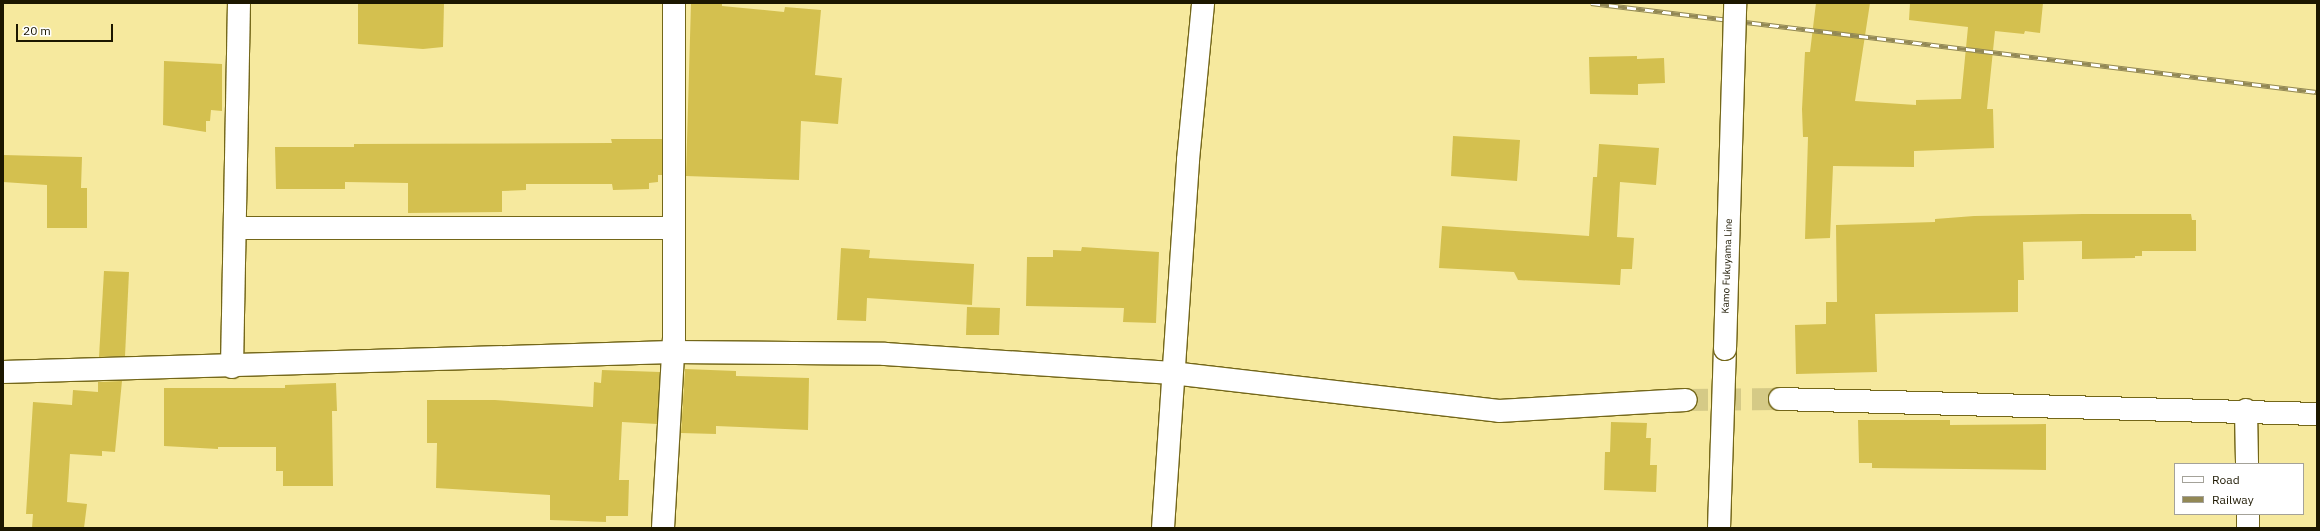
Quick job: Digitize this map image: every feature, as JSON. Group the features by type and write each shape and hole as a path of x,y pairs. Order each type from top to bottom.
{"street":[{"path":"232,367 236,228 239,3"},
{"path":"663,528 672,352 674,3"},
{"path":"1163,528 1172,373 1188,160 1203,3"},
{"name":"Kamo Fukuyama Line","path":"1719,528 1735,3"},
{"path":"236,228 673,228"},
{"path":"3,372 232,367 672,352 885,354 1172,373 1499,411 1686,400"},
{"path":"1780,399 2246,410 2317,414"},
{"path":"2246,410 2247,463"},
{"path":"2248,515 2248,528"}],"building":[{"path":"358,3 444,3 443,47 423,49 358,44"},
{"path":"691,3 722,3 722,6 784,12 785,7 821,10 815,75 842,78 838,124 801,121 799,180 686,176"},
{"path":"1816,3 1870,3 1855,101 1916,105 1916,100 1961,99 1968,27 1909,20 1910,3 2043,3 2040,33 2025,31 2024,34 1995,31 1987,109 1993,109 1994,148 1914,151 1914,167 1833,166 1830,238 1805,239 1808,137 1803,137 1802,109 1805,52 1810,52"},
{"path":"1637,56 1637,59 1664,58 1665,83 1638,84 1638,95 1590,94 1589,57"},
{"path":"164,61 222,64 222,111 211,110 210,121 206,121 206,132 163,125"},
{"path":"1453,136 1520,140 1517,181 1451,176"},
{"path":"611,139 662,139 662,175 658,175 658,182 649,183 649,189 613,190 612,184 526,184 526,190 502,191 502,212 408,213 408,183 345,182 345,189 276,189 275,147 354,147 354,144 612,143"},
{"path":"1599,144 1659,148 1656,185 1620,182 1617,237 1634,238 1632,269 1621,269 1620,285 1518,280 1514,272 1439,268 1442,226 1589,236 1593,177 1597,177"},
{"path":"3,155 82,157 81,188 87,188 87,228 47,228 47,185 3,182"},
{"path":"2191,214 2192,220 2196,220 2196,251 2142,251 2142,256 2135,256 2135,258 2082,259 2082,241 2023,242 2024,280 2018,280 2018,312 1875,314 1877,372 1796,374 1795,325 1826,324 1826,302 1837,302 1836,225 1935,222 1935,219 1974,216"},
{"path":"1082,247 1159,252 1156,323 1123,322 1124,308 1026,306 1027,257 1053,257 1053,250 1081,251"},
{"path":"841,248 870,250 869,258 974,264 972,305 867,298 866,321 837,320"},
{"path":"104,271 129,272 125,356 99,357"},
{"path":"967,307 1000,308 999,335 966,335"},
{"path":"685,369 736,371 736,376 809,378 808,430 716,426 716,434 681,433"},
{"path":"602,370 660,372 657,424 622,422 619,480 629,480 628,516 606,516 606,522 550,520 550,495 436,488 437,443 427,443 427,400 495,400 593,407 594,382 601,383"},
{"path":"122,381 115,452 102,451 102,456 70,454 67,502 87,504 84,528 32,528 33,514 26,514 33,402 72,405 73,390 98,392 98,382"},
{"path":"336,383 337,411 332,411 333,486 283,486 283,471 276,471 276,447 218,447 218,449 164,446 164,388 285,388 285,385"},
{"path":"1858,420 1950,420 1950,425 2046,424 2046,470 1872,468 1872,463 1859,463"},
{"path":"1611,422 1647,423 1646,438 1651,438 1650,465 1657,465 1656,492 1604,490 1605,452 1610,452"}],"tunnel":[{"path":"1686,400 1780,399"}],"railway":[{"path":"1591,3 2317,92"}]}
